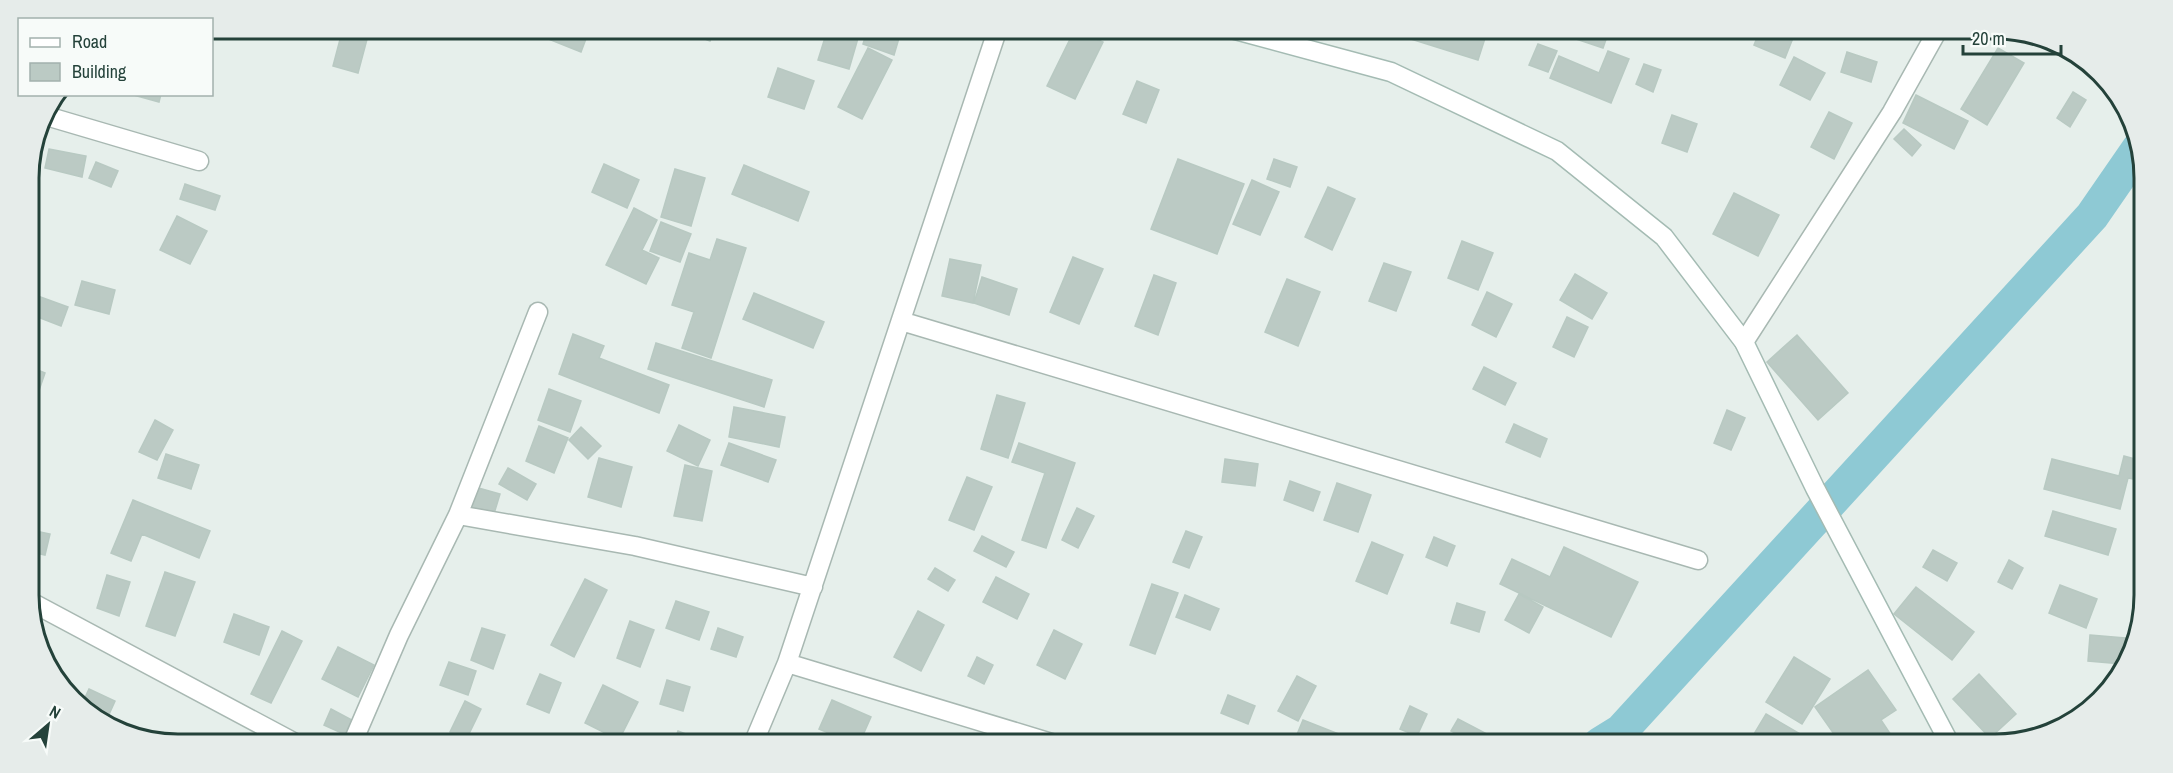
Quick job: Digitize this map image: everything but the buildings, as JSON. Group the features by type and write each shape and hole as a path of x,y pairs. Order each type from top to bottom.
{"street":[{"path":"757,734 788,663 994,39"},
{"path":"1269,39 1391,72 1557,151 1664,237 1744,342 1815,488 1945,734"},
{"path":"1744,342 1892,112 1933,39"},
{"path":"53,118 200,161"},
{"path":"356,734 399,635 458,515 538,312"},
{"path":"901,321 1698,560"},
{"path":"458,515 635,546 813,587"},
{"path":"40,607 278,734"},
{"path":"788,663 1022,734"}],"waterway":[{"path":"1616,734 2092,216 2132,157"}]}
